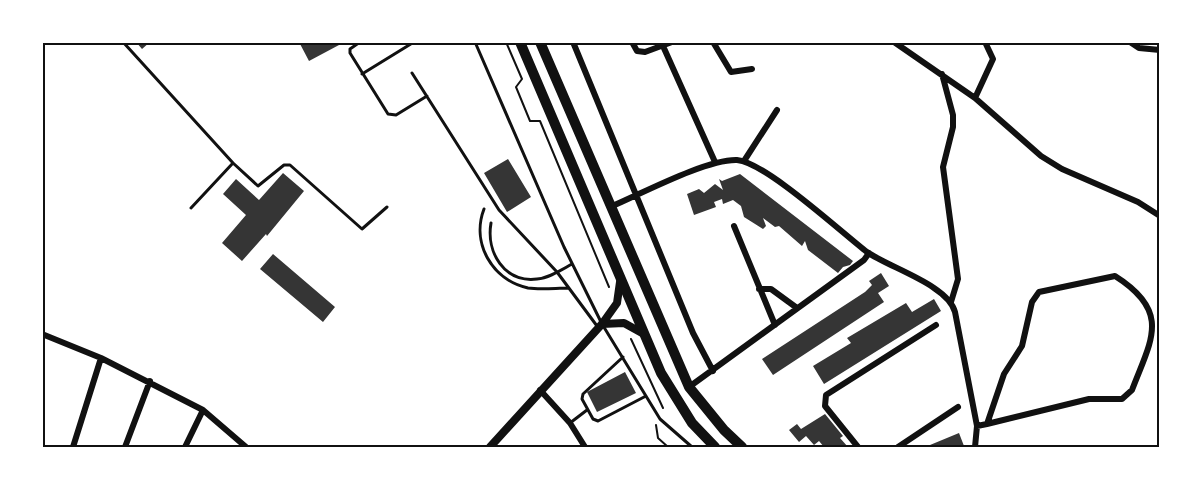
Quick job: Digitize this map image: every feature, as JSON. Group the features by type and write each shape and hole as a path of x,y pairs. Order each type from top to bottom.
{"main road":[{"path":"520,42 620,278 676,400 692,423 715,447"},
{"path":"542,42 610,207 689,387 724,430 742,447"}],"street":[{"path":"573,42 693,333 713,371"},
{"path":"632,42 638,51 643,52 672,42"},
{"path":"712,42 731,72 752,69"},
{"path":"894,42 975,98 1041,156 1062,169 1138,202 1160,216"},
{"path":"975,98 993,59 985,42"},
{"path":"1130,42 1139,48 1160,50"},
{"path":"663,46 716,162"},
{"path":"942,74 953,115 953,127 943,166 958,279 951,302 977,426 975,447"},
{"path":"744,161 777,110"},
{"path":"610,207 716,162 744,161 810,205 869,253 939,291 951,302"},
{"path":"734,226 775,325"},
{"path":"689,387 864,260 869,253"},
{"path":"977,426 987,424 1089,399 1122,399 1127,396 1132,390 1153,329 1152,314 1143,301 1115,276 1039,292 1032,303 1022,346 1004,374 987,424"},
{"path":"490,447 600,326 616,303 620,278"},
{"path":"759,289 771,289 797,308"},
{"path":"600,326 624,322 636,327 646,336"},
{"path":"858,447 825,406 826,394 936,325"},
{"path":"42,334 150,381 202,410 246,447"},
{"path":"73,447 101,358"},
{"path":"125,447 150,381"},
{"path":"540,390 570,423 585,447"},
{"path":"898,447 958,407"},
{"path":"185,447 202,410"}],"lane":[{"path":"123,42 233,163 258,186 284,165 290,165 362,230 387,207"},
{"path":"360,42 350,51 388,114 396,115 427,96"},
{"path":"362,74 414,42"},
{"path":"475,42 600,326"},
{"path":"412,73 499,210 557,272 600,326 623,357 660,418 692,447"},
{"path":"191,208 233,163"},
{"path":"484,209 480,232 482,246 495,269 505,278 530,288 569,288"},
{"path":"491,223 490,245 493,255 507,271 527,279 548,277 572,264"},
{"path":"623,357 583,394 587,410 593,419 598,421 646,396"},
{"path":"570,423 587,410"}],"path":[{"path":"506,42 522,79 516,87 530,121 540,121 616,303"},
{"path":"624,322 664,411 655,425 658,438 668,447"}],"building":[{"path":"136,42 150,42 142,49"},
{"path":"299,42 337,42 339,45 309,61"},
{"path":"508,159 531,197 507,212 484,173"},
{"path":"283,173 304,191 267,236 266,234 242,261 222,243 246,215 223,194 236,179 259,200"},
{"path":"740,174 853,261 850,265 843,267 838,273 808,250 805,241 802,246 779,226 775,227 763,218 766,226 763,229 744,217 741,206 733,200 723,204 722,199 714,202 716,207 694,215 687,194 699,189 704,193 715,184 723,190 719,179 722,181"},
{"path":"273,254 335,307 323,322 260,269"},
{"path":"881,273 889,286 878,293 884,302 773,375 762,359 865,292 872,285 869,281"},
{"path":"934,299 941,311 824,384 813,366 851,343 847,338 906,303 912,312"},
{"path":"625,372 636,393 597,412 587,392"},
{"path":"825,414 843,436 840,438 848,447 824,447 819,441 814,445 806,436 799,442 789,430 797,424 801,429"},
{"path":"959,433 964,446 931,447 930,445"}]}
